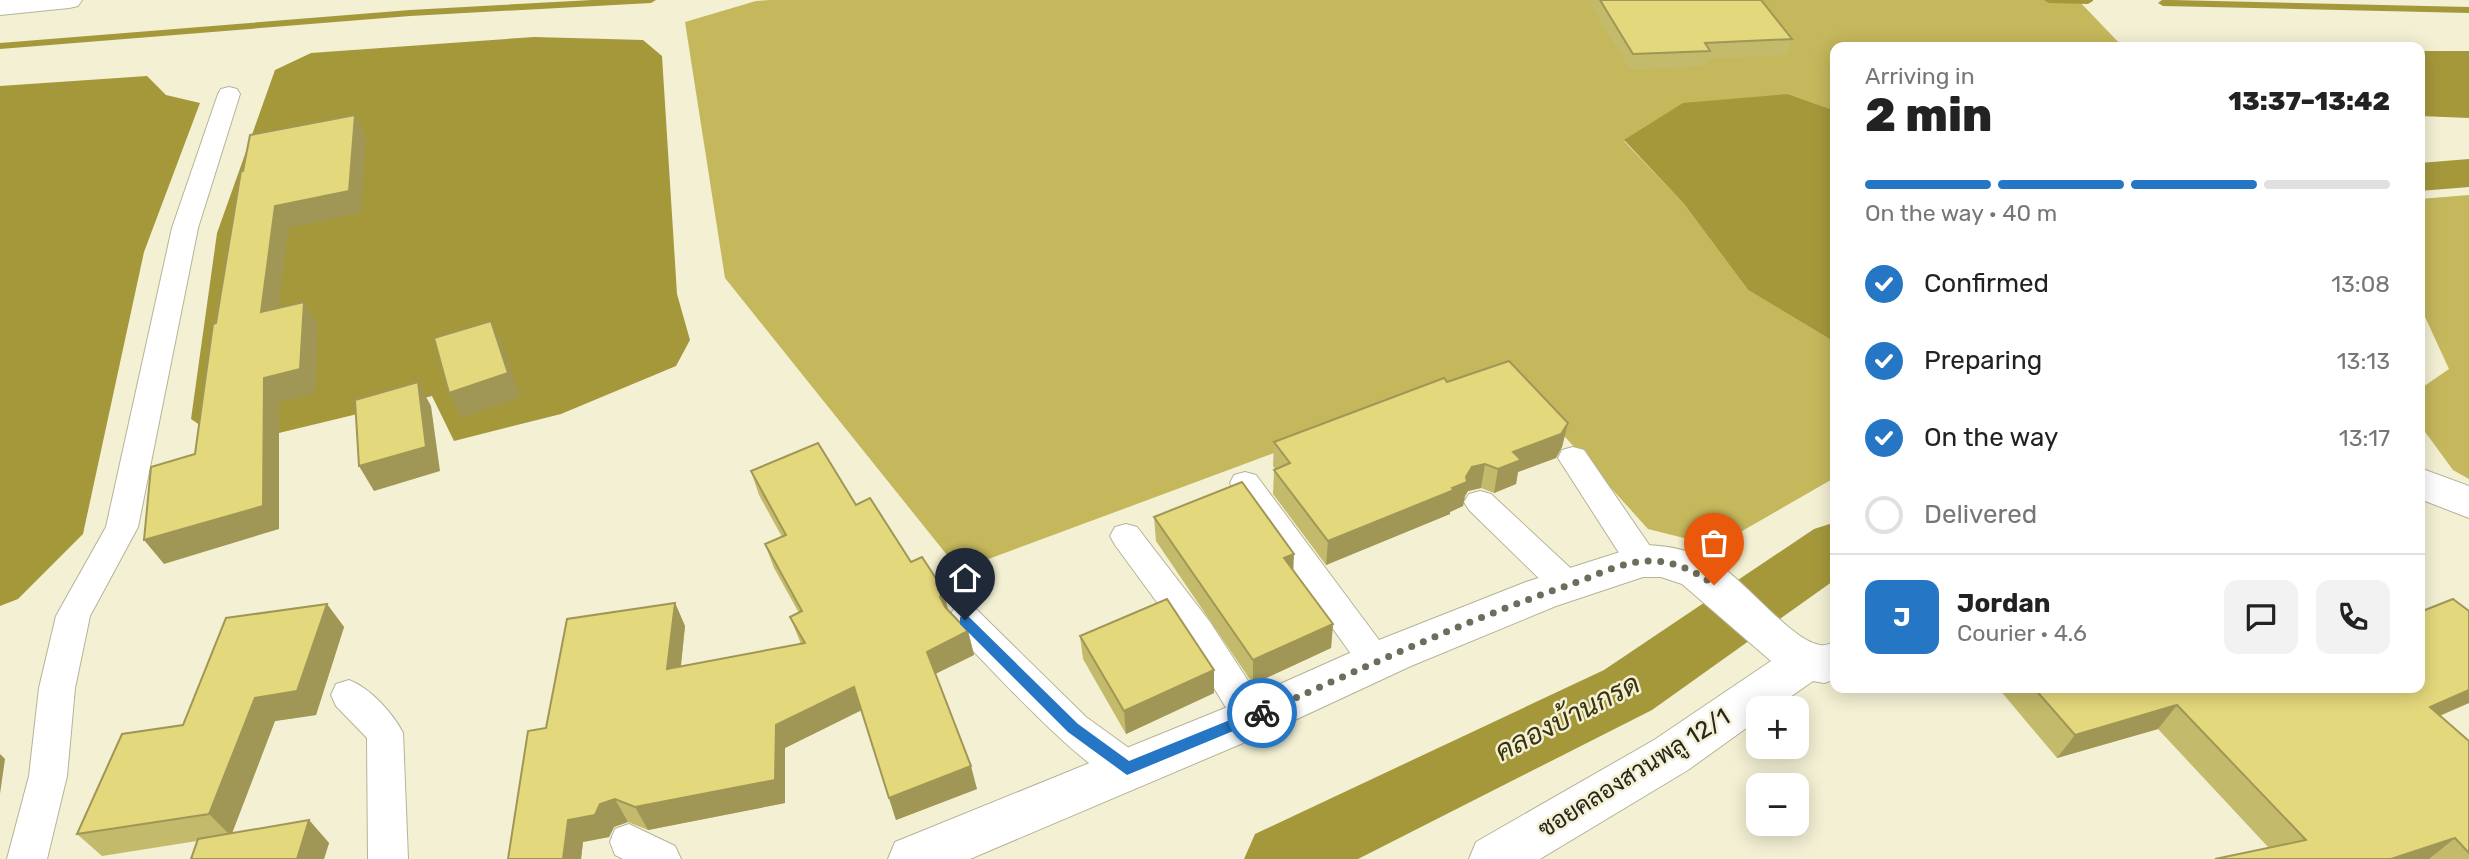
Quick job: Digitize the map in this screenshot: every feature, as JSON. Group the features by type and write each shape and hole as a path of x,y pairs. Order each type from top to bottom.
{"street":[{"path":"0,7 69,0"},
{"path":"2425,484 2469,503"},
{"path":"913,859 965,840 1127,768 1252,718 1376,662 1567,585 1642,561 1661,561 1697,572 1806,654"},
{"name":"ซอยคลองสวนพลู 12/1","path":"1494,859 1671,755 1806,654"}],"lane":[{"path":"27,859 48,776 57,688 73,616 121,527 185,228 229,94"},
{"path":"1573,458 1642,561"},
{"path":"1245,483 1376,662"},
{"path":"1480,502 1567,585"},
{"path":"1126,536 1198,632 1252,718"},
{"path":"965,620 1073,728 1127,768"},
{"path":"349,695 385,733 388,859"}],"shaded area":[{"path":"2078,0 2118,42 1830,42 1830,109 1788,94 1624,141 1684,204 1748,290 1830,339 1830,480 1716,546 1648,529 1503,368 959,570 725,278 685,22 756,1"},
{"path":"534,37 643,40 662,56 677,294 690,340 676,366 561,414 454,441 432,396 229,445 191,419 217,233 275,70 311,53"},
{"path":"2425,51 2469,51 2469,118 2425,116"},
{"path":"147,76 166,95 200,103 144,252 83,534 18,599 0,606 0,86"},
{"path":"1788,94 1830,109 1830,339 1748,290 1684,204 1624,140 1683,103"},
{"path":"2469,195 2469,479 2453,470 2425,432 2425,386 2449,369 2425,317 2425,199"}],"building":[{"path":"1600,0 1761,0 1792,39 1705,43 1710,51 1633,54"},
{"path":"355,115 349,191 275,206 261,312 304,302 300,369 264,378 263,506 144,540 151,467 195,454 213,324 216,323 241,171 250,135"},
{"path":"491,321 508,373 449,393 434,338"},
{"path":"1509,361 1568,423 1561,434 1513,452 1521,460 1498,469 1485,464 1472,467 1466,477 1467,482 1452,488 1454,490 1328,541 1274,470 1290,463 1274,442 1444,378 1447,382"},
{"path":"418,382 426,447 359,466 355,400"},
{"path":"818,443 856,505 870,498 911,562 922,557 943,589 940,597 945,607 968,631 927,652 971,766 889,798 854,687 776,725 775,780 635,807 615,799 600,804 595,815 568,820 563,859 508,859 528,731 546,728 567,619 675,603 667,669 805,643 790,617 802,611 765,544 786,535 751,471"},
{"path":"1242,482 1294,554 1284,558 1333,624 1253,660 1154,517"},
{"path":"1167,599 1214,670 1124,711 1080,636"},
{"path":"2453,599 2469,611 2469,690 2430,707 2469,741 2469,853 2455,838 2391,859 2215,859 2306,840 2177,705 2075,735 2038,693 2425,693 2425,610"},
{"path":"327,604 297,691 255,698 209,814 77,834 122,734 183,725 226,618"},
{"path":"309,820 297,859 191,859 198,839"}],"waterway":[{"path":"0,46 410,13 651,0"},
{"path":"2049,0 2088,1"},
{"path":"2163,3 2469,10"},
{"name":"คลองบ้านกรด","path":"2425,177 2469,173"},
{"name":"คลองบ้านกรด","path":"1282,859 1628,690 1830,550"}],"way so far":[{"path":"1262,713 1395,653 1541,594 1622,566 1642,561 1661,561 1697,572 1714,585"}],"route":[{"path":"965,620 1073,728 1127,768 1262,713"}]}
